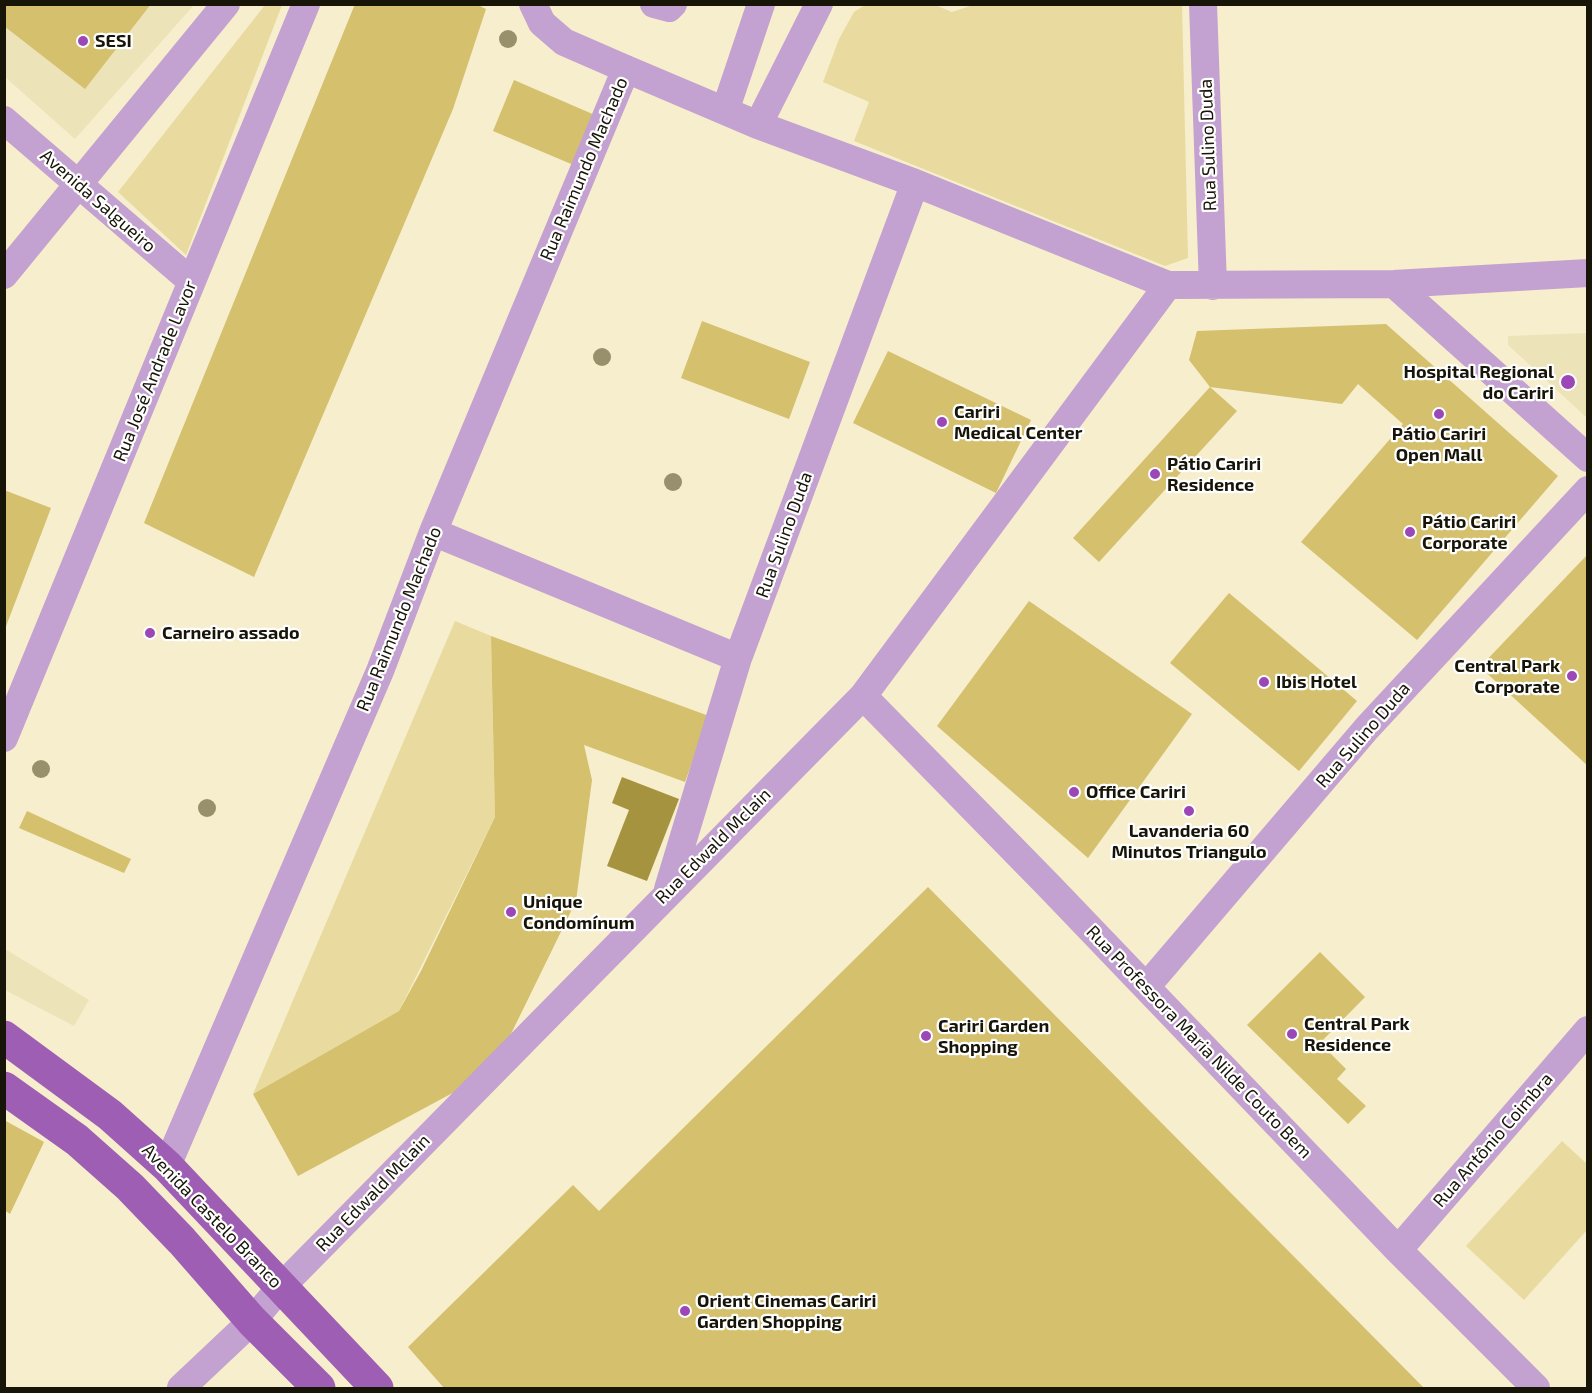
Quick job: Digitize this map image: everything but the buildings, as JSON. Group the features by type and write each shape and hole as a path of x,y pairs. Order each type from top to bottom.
{"main road":[{"name":"Avenida Castelo Branco","path":"4,1037 110,1115 167,1166 377,1389"},
{"path":"4,1088 76,1140 130,1187 182,1241 252,1321 319,1389"}],"street":[{"path":"4,275 226,4"},
{"name":"Rua José Andrade Lavor","path":"4,738 306,4"},
{"path":"533,4 542,22 564,42 758,125 915,183 1168,285 1394,284 1587,273"},
{"path":"654,4 669,8 672,4"},
{"path":"725,111 761,4"},
{"path":"758,125 819,4"},
{"name":"Rua Sulino Duda","path":"1203,4 1213,286"},
{"name":"Rua Raimundo Machado","path":"167,1166 380,671 433,532 626,69"},
{"name":"Avenida Salgueiro","path":"4,120 191,281"},
{"name":"Rua Sulino Duda","path":"668,891 738,658 915,183"},
{"path":"1394,284 1587,458"},
{"name":"Rua Edwald Mclain","path":"180,1389 252,1321 280,1287 668,891 863,696 1168,285"},
{"name":"Rua Sulino Duda","path":"1146,987 1367,728 1587,490"},
{"path":"433,532 738,658"},
{"name":"Rua Professora Maria Nilde Couto Bem","path":"863,696 1398,1250 1536,1389"},
{"name":"Rua Antônio Coimbra","path":"1398,1250 1587,1030"}],"shaded area":[{"path":"976,4 1182,5 1188,258 1165,266 854,141 869,102 823,82 839,39 854,12 865,5 935,5 952,12"},
{"name":"SESI","path":"5,5 194,5 75,139 5,77"},
{"path":"265,5 282,5 186,255 118,192"},
{"name":"Hospital Regional do Cariri","path":"1588,333 1587,418 1508,345 1508,336"},
{"path":"455,621 491,636 495,817 399,1011 253,1094"},
{"path":"622,777 679,799 647,881 607,866 629,810 612,803"},
{"path":"5,949 89,1000 74,1026 5,990"},
{"path":"1562,1141 1587,1164 1587,1230 1524,1300 1466,1246"}],"place":[{"name":"SESI","path":"83,41"},
{"name":"Hospital Regional do Cariri","path":"1568,382"},
{"name":"Pátio Cariri Open Mall","path":"1439,414"},
{"name":"Cariri Medical Center","path":"942,422"},
{"name":"Pátio Cariri Residence","path":"1155,474"},
{"name":"Pátio Cariri Corporate","path":"1410,532"},
{"name":"Carneiro assado","path":"150,633"},
{"name":"Central Park Corporate","path":"1572,676"},
{"name":"Ibis Hotel","path":"1264,682"},
{"name":"Office Cariri","path":"1074,792"},
{"name":"Lavanderia 60 Minutos Triangulo","path":"1189,811"},
{"name":"Unique Condomínum","path":"511,912"},
{"name":"Central Park Residence","path":"1292,1034"},
{"name":"Cariri Garden Shopping","path":"926,1036"},
{"name":"Orient Cinemas Cariri Garden Shopping","path":"685,1311"}]}
